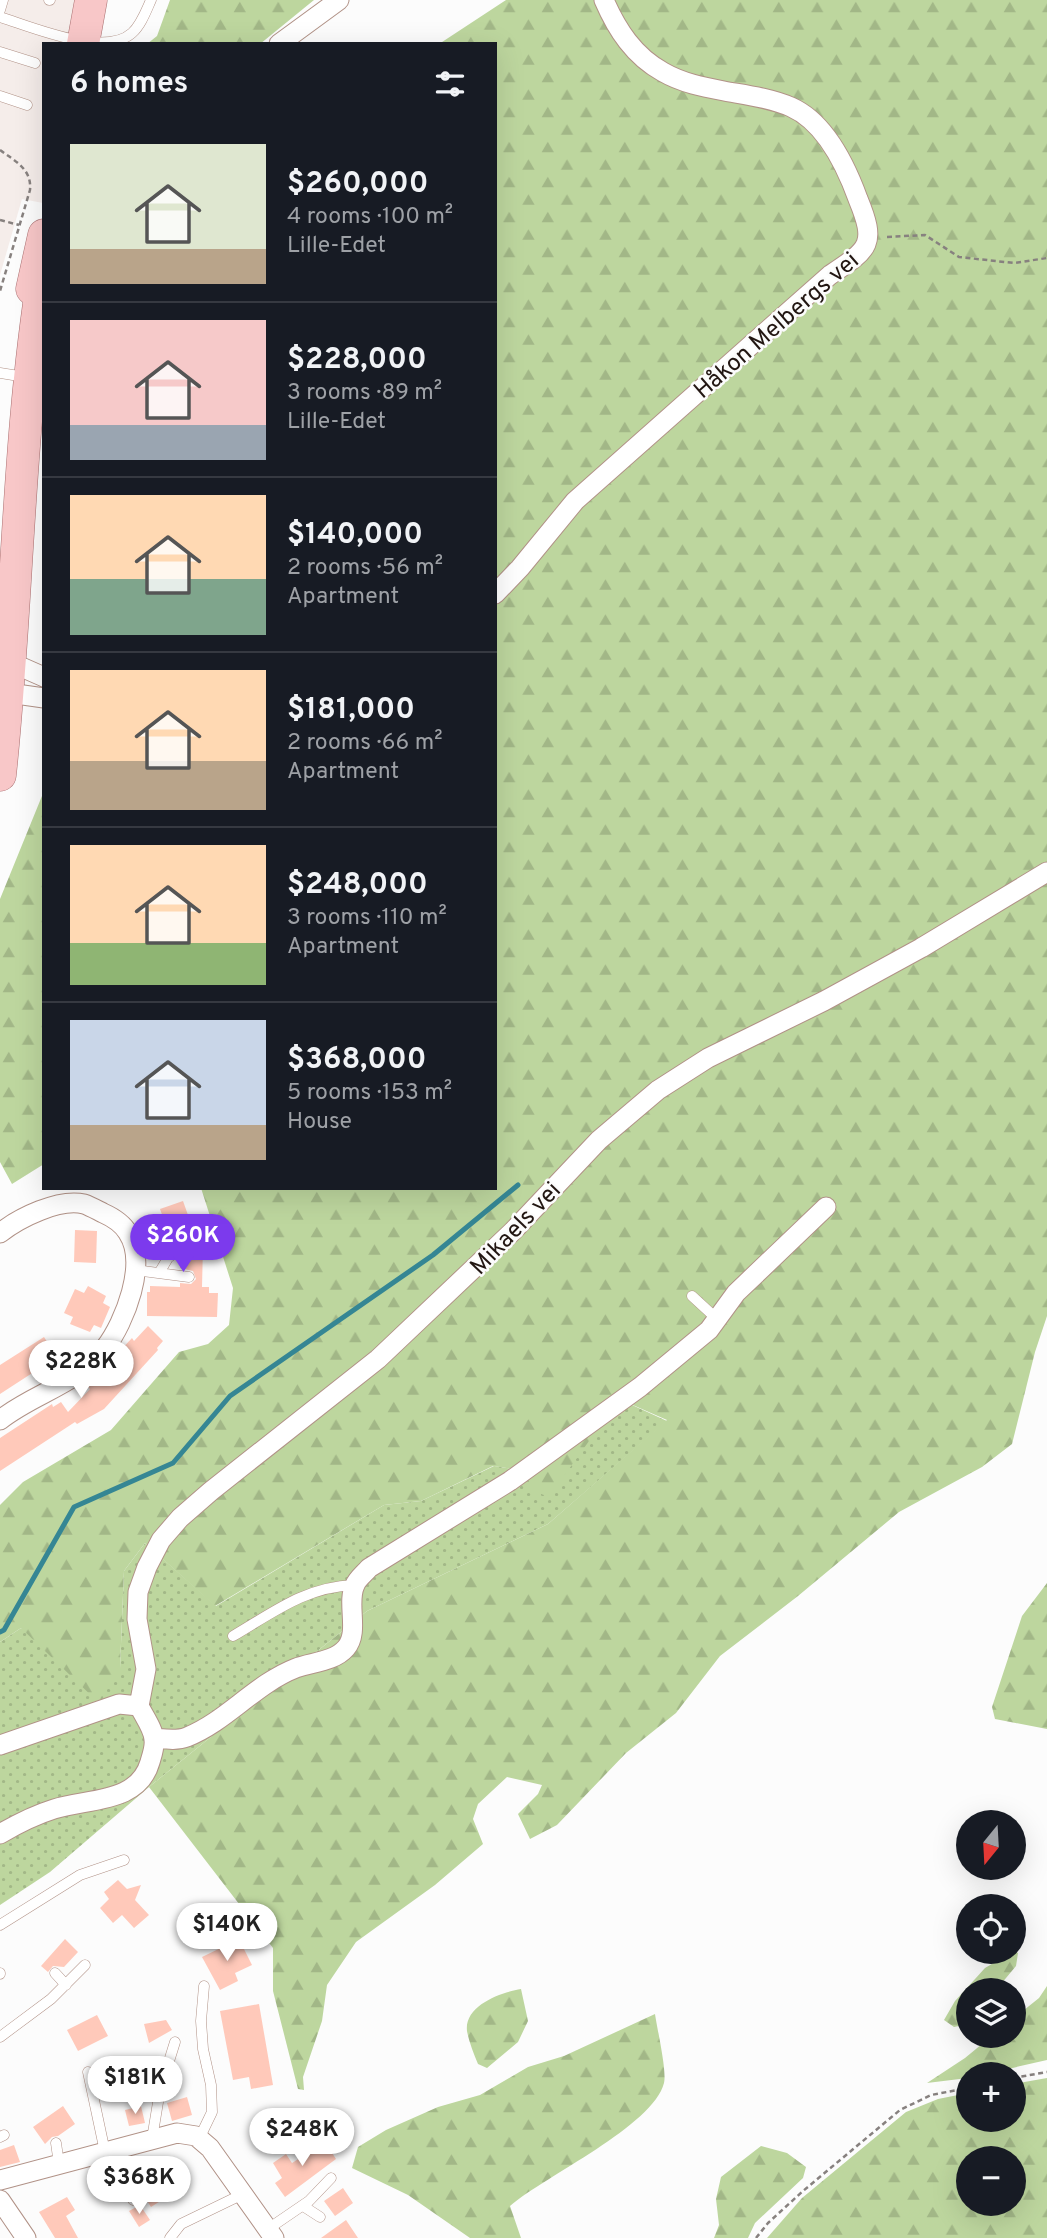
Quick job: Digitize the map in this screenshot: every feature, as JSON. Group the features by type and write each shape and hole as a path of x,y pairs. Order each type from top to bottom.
{"main road":[{"path":"83,42 90,0"},
{"path":"0,505 3,461 32,230"},
{"path":"0,775 15,376 42,278"}],"street":[{"path":"282,42 339,0"},
{"name":"Håkon Melbergs vei","path":"497,592 575,501 830,275 857,257 869,238 869,228 852,184 828,141 802,112 774,101 690,84 663,72 643,59 629,44 618,29 604,0"},
{"path":"5,677 42,677"},
{"path":"5,677 42,697"},
{"name":"Mikaels vei","path":"139,1706 146,1669 137,1619 138,1592 154,1552 180,1518 378,1359 494,1250 599,1140 658,1090 708,1058 824,1001 921,948 1047,872"},
{"path":"0,1233 17,1219 50,1207 82,1204 113,1218 129,1233 134,1249 135,1270 129,1304 117,1331 105,1349 77,1375 0,1420"},
{"path":"155,1738 185,1738 220,1719 266,1685 295,1668 332,1658 345,1648 350,1638 354,1585 369,1568 464,1511 576,1435 702,1337 736,1293 826,1207"},
{"path":"0,1745 119,1704 139,1706 155,1738 149,1766 133,1787 108,1798 55,1808 0,1834"},
{"path":"0,2180 177,2133 196,2136 210,2148 271,2233"},
{"path":"0,2200 26,2238"}],"lane":[{"path":"0,10 3,0"},
{"path":"114,42 132,33 151,0"},
{"path":"0,17 80,42"},
{"path":"0,52 35,63"},
{"path":"0,96 27,105"},
{"path":"159,1273 168,1258 177,1251"},
{"path":"135,1270 189,1277"},
{"path":"692,1296 717,1319"},
{"path":"233,1636 304,1595 331,1586 354,1585"},
{"path":"0,1925 80,1875 94,1868 124,1860"},
{"path":"0,2037 51,1999 85,1965"},
{"path":"55,1973 66,1985"},
{"path":"199,2139 212,2112 211,2085 203,2049 201,2021 204,1986"},
{"path":"152,2140 160,2090 175,2042"},
{"path":"88,2072 105,2152 133,2200"},
{"path":"56,2143 59,2164"},
{"path":"271,2233 331,2178"},
{"path":"170,2238 181,2224 243,2194"},
{"path":"303,2206 320,2217"}],"path":[{"path":"0,150 23,167 31,180 32,230 0,290"},
{"path":"0,220 32,230"},
{"path":"869,238 925,234 959,257 1014,262 1047,258"},
{"path":"1026,2076 1047,2072"},
{"path":"756,2238 768,2223 803,2191 900,2110 931,2095 956,2090"}],"shaded area":[{"path":"0,0 79,0 71,42 42,42 42,203 22,199 0,275"}],"green space":[{"path":"170,0 314,0 262,42 150,42 157,36"},
{"path":"506,0 1047,0 1047,1316 1012,1444 982,1467 899,1512 798,1596 720,1656 676,1713 626,1753 557,1825 530,1839 518,1814 538,1794 542,1785 507,1777 478,1804 473,1819 483,1844 435,1885 356,1942 327,1985 322,2021 303,2077 304,2090 298,2089 273,1991 273,1948 149,1787 367,1611 548,1524 667,1420 619,1399 549,1497 531,1490 526,1471 493,1466 421,1501 384,1505 215,1606 145,1543 124,1571 120,1668 98,1702 21,1628 0,1642 0,1505 23,1482 111,1430 179,1352 208,1344 229,1325 233,1288 202,1190 497,1190 497,42 442,42"},
{"path":"42,796 42,1165 12,1184 0,1162 0,899"},
{"path":"619,1399 667,1421 548,1524 367,1611 149,1787 50,1872 0,1905 0,1642 21,1628 120,1668 124,1571 145,1543 216,1606 384,1505 421,1501 494,1466 526,1471"},
{"path":"1047,1583 1047,1729 995,1719 992,1707 1022,1616"},
{"path":"992,1964 1016,1964 1006,1978 976,1978"},
{"path":"1047,1986 1047,2060 1026,2065 1026,2062 959,2062 977,2048 1026,2048 1026,2008 1039,1998"},
{"path":"521,1989 528,2021 518,2042 487,2068 478,2064 467,2031 472,2014 486,2001"},
{"path":"955,2001 956,2027 954,2027 944,2020"},
{"path":"655,2014 665,2077 656,2099 620,2133 510,2206 521,2238 470,2238 408,2195 352,2168 358,2147 386,2130 438,2107 480,2095 528,2067 564,2056"},
{"path":"956,2064 956,2079 927,2083"},
{"path":"1047,2078 1047,2238 767,2238 802,2198 906,2112 938,2099 956,2095 956,2132 1026,2132 1026,2082"},
{"path":"761,2146 787,2153 806,2167 803,2178 755,2223 748,2238 714,2238 719,2225 716,2199 721,2177"}],"building":[{"path":"183,1201 199,1246 203,1246 202,1287 209,1287 209,1293 218,1293 217,1317 147,1316 147,1292 150,1292 150,1286 180,1287 180,1283 191,1284 196,1279 193,1271 180,1268 184,1249 181,1243 173,1245 160,1209"},
{"path":"75,1230 97,1231 96,1263 74,1262"},
{"path":"88,1286 106,1296 103,1303 110,1307 101,1328 94,1325 90,1332 70,1324 73,1317 64,1313 75,1289 84,1293"},
{"path":"148,1326 163,1341 158,1350 104,1409 77,1424 75,1422 0,1471 0,1438 52,1404 53,1407 61,1402 68,1412 90,1389 87,1386 132,1338 134,1341"},
{"path":"44,1337 57,1357 0,1394 0,1365"},
{"path":"118,1880 127,1889 141,1885 135,1900 149,1915 134,1928 122,1915 113,1923 100,1908 109,1899 104,1892"},
{"path":"65,1939 78,1952 64,1967 53,1966 48,1972 41,1966"},
{"path":"239,1939 252,1965 235,1973 238,1981 220,1990 202,1957"},
{"path":"259,2004 273,2085 251,2089 249,2077 233,2080 220,2011"},
{"path":"97,2015 108,2036 78,2051 67,2030"},
{"path":"166,2020 172,2030 149,2043 144,2024"},
{"path":"187,2097 192,2115 172,2121 167,2103"},
{"path":"63,2106 75,2124 45,2144 33,2127"},
{"path":"141,2106 145,2123 129,2126 125,2110"},
{"path":"325,2142 336,2159 285,2197 275,2183 282,2178 273,2163 286,2154 292,2163"},
{"path":"14,2145 20,2162 0,2167 0,2150"},
{"path":"173,2167 184,2186 151,2207 139,2188"},
{"path":"343,2188 353,2203 335,2216 324,2201"},
{"path":"67,2197 75,2210 66,2216 78,2238 55,2238 39,2212"},
{"path":"140,2205 150,2220 139,2227 129,2211"},
{"path":"346,2220 358,2238 321,2238"}],"waterway":[{"path":"0,1632 4,1630 74,1507 173,1463 230,1396 433,1255 518,1185"}]}
